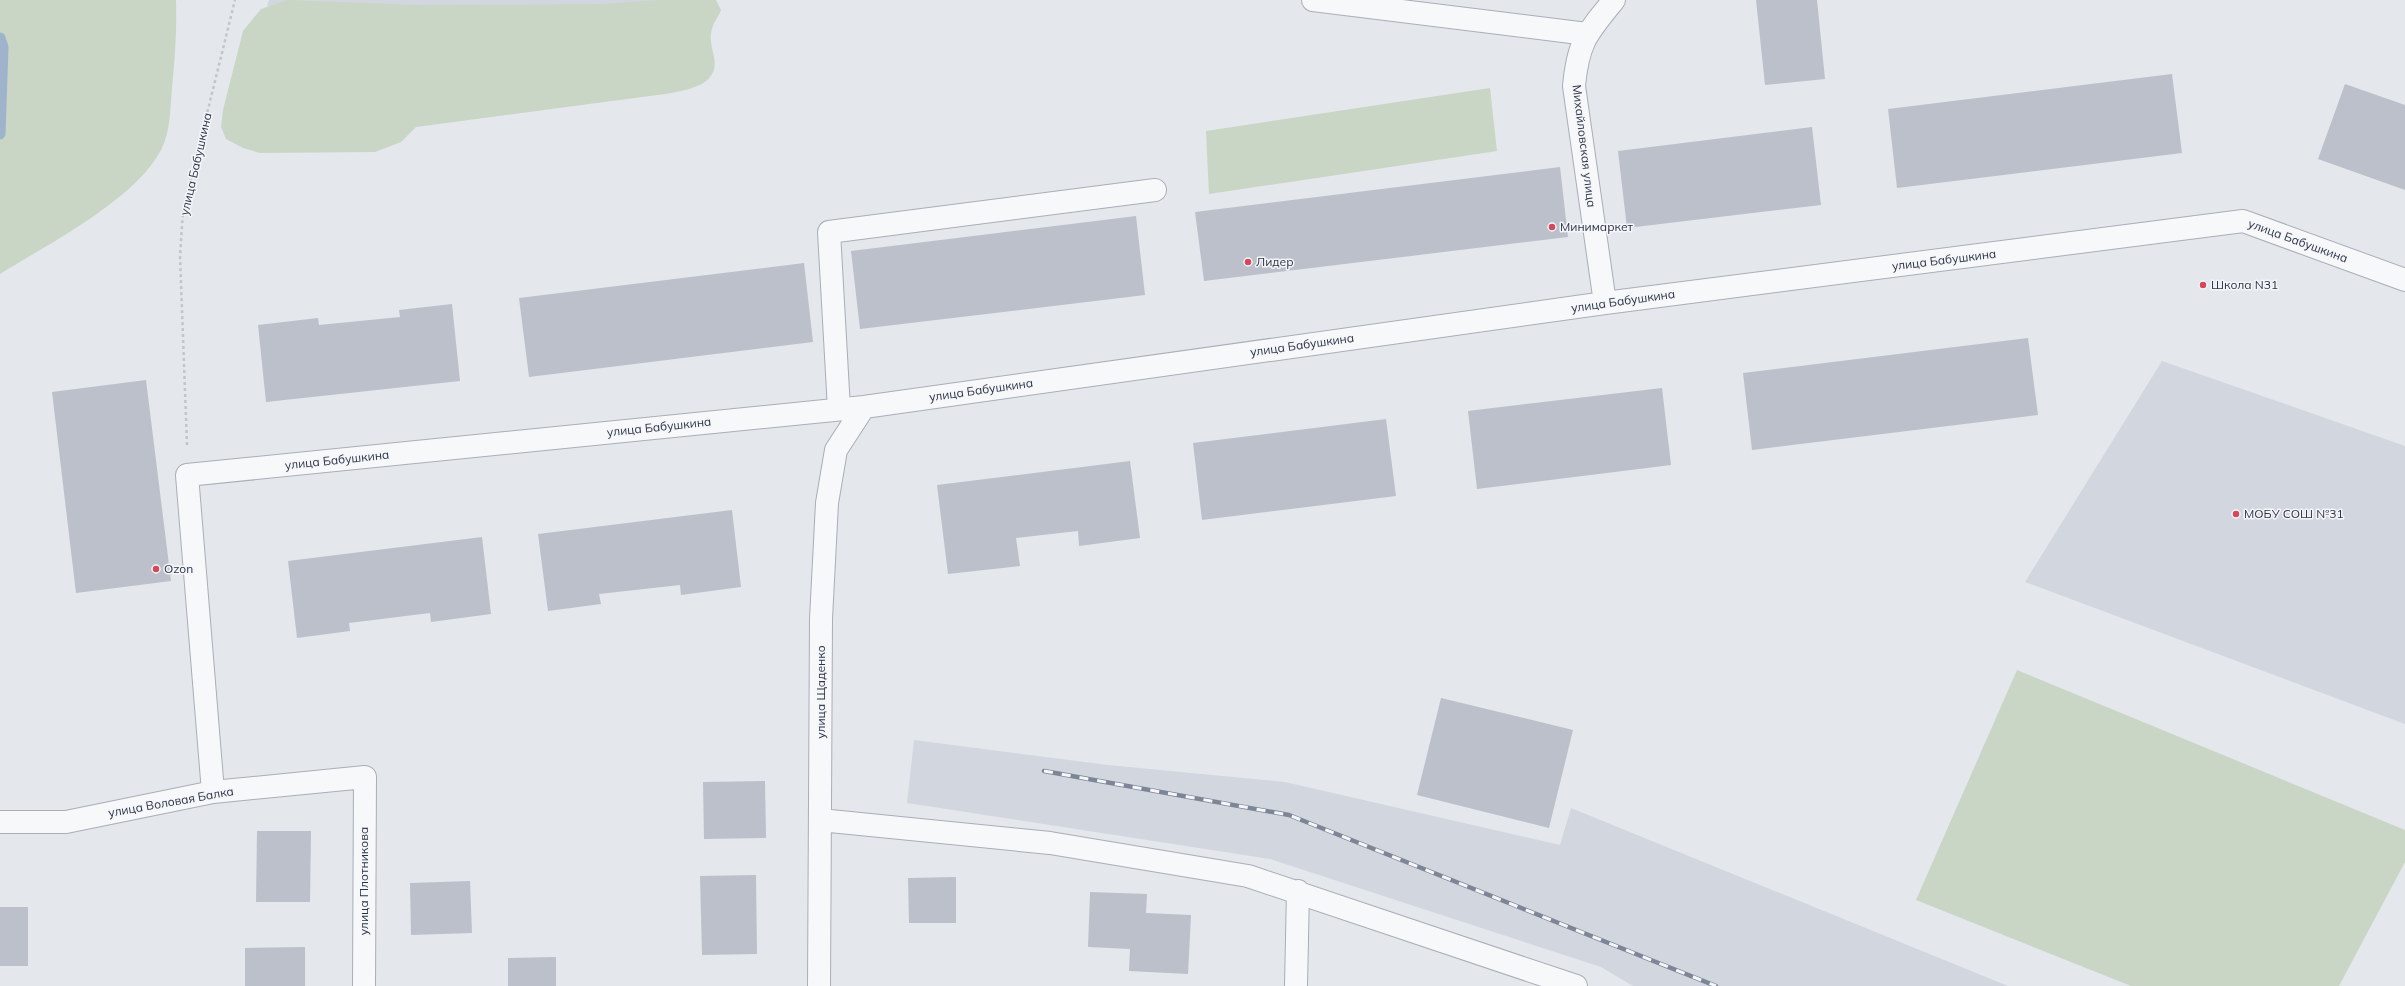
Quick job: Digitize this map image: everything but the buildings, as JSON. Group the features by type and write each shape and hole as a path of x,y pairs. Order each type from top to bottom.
{"street":[{"path":"1313,0 1587,34"},
{"name":"Михайловская улица","path":"1605,303 1574,86 1576,59 1587,34 1614,0"},
{"path":"839,409 829,232 1154,190"},
{"name":"улица Бабушкина","path":"187,475 864,407 1605,303 2243,221 2405,280"},
{"name":"улица Щаденко","path":"819,986 821,619 827,503 836,450 864,407"},
{"path":"187,475 213,792"},
{"name":"улица Воловая Балка","path":"0,822 66,822 213,792 365,777"},
{"name":"улица Плотникова","path":"364,986 365,777"},
{"path":"820,820 1050,843 1248,876 1298,891 1576,986"},
{"path":"1296,986 1298,891"}],"path":[{"name":"улица Бабушкина","path":"187,475 180,256 183,211 236,0"}],"shaded area":[{"path":"269,0 673,0 374,26 267,6"},
{"name":"МОБУ СОШ №31","path":"2162,361 2405,446 2405,724 2025,582"},
{"path":"914,740 1108,765 1285,782 1560,845 1571,808 2008,986 1633,986 1601,967 1270,859 907,803"}],"green space":[{"path":"0,0 176,0 176,33 170,119 167,135 161,150 149,168 132,186 89,220 0,274"},
{"path":"288,0 419,5 604,4 657,0 716,0 721,10 711,33 714,57 712,74 700,85 682,91 416,127 401,142 375,152 260,153 243,148 226,139 221,127 223,110 243,31 261,9"},
{"path":"1490,88 1497,151 1209,194 1206,131"},
{"path":"2017,670 2405,830 2405,862 2339,986 2131,986 1916,900"}],"waterway":[{"path":"0,38 3,47 0,134"}],"railway":[{"path":"1044,771 1289,815 1716,986"}],"place":[{"name":"Минимаркет","path":"1552,227"},
{"name":"Лидер","path":"1248,262"},
{"name":"Школа N31","path":"2203,285"},
{"name":"МОБУ СОШ №31","path":"2236,514"},
{"name":"Ozon","path":"156,569"}]}
